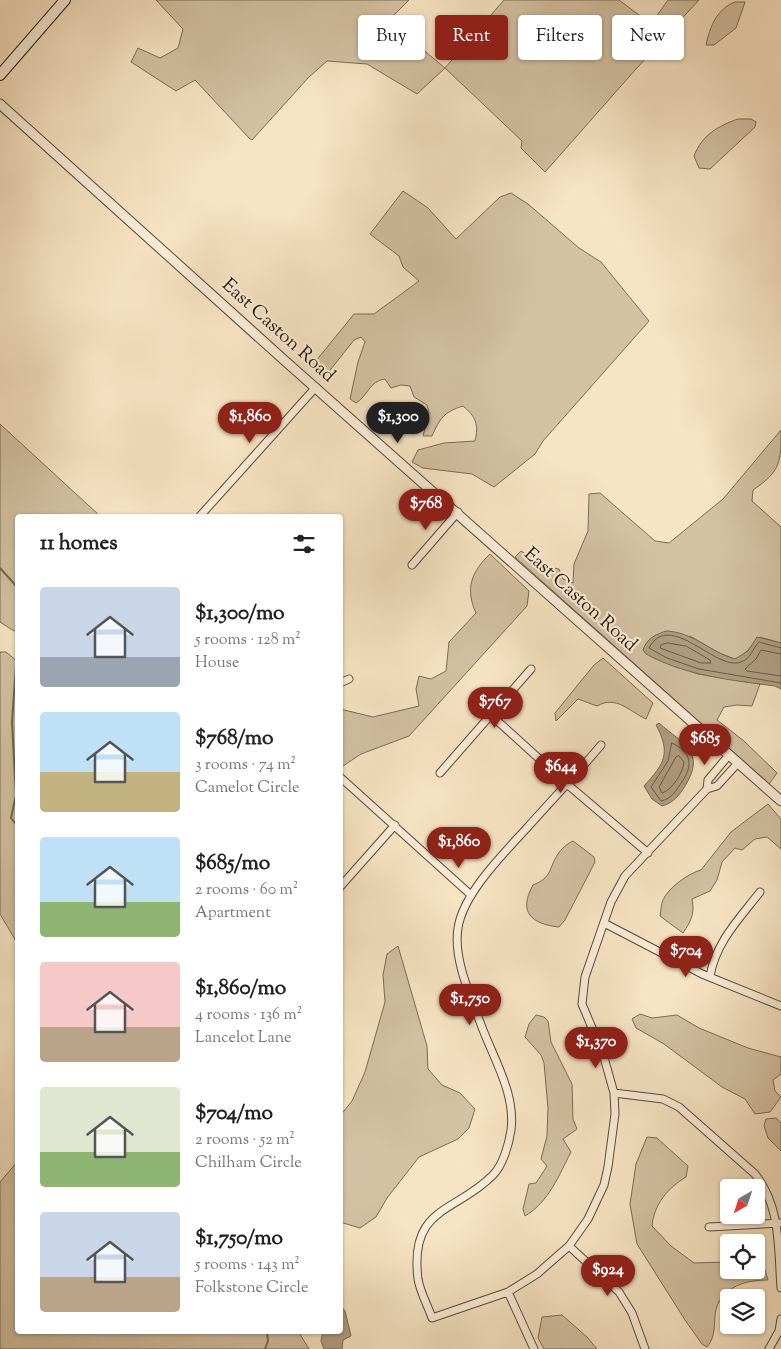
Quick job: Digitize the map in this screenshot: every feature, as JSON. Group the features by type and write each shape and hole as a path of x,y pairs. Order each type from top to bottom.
{"main road":[{"path":"0,75 65,0"}],"street":[{"name":"East Caston Road","path":"0,104 781,801"},
{"path":"202,514 316,386"},
{"path":"412,565 458,512"},
{"path":"440,773 492,716 531,669"},
{"path":"343,682 349,679"},
{"path":"492,716 566,784 648,853"},
{"path":"601,745 492,867 471,894 458,927 458,954 480,1023 504,1082 511,1109 511,1130 504,1156 495,1174 478,1188 438,1212 429,1222 421,1239 417,1257 418,1281 432,1318 508,1292 537,1274 569,1246 588,1219 604,1185 613,1143 614,1093 603,1054 582,1004 585,976 611,902 625,876 706,789 708,780 729,755"},
{"path":"706,789 717,786 738,763"},
{"path":"343,779 471,894"},
{"path":"343,884 395,825"},
{"path":"710,976 713,960 722,940 760,892"},
{"path":"604,923 710,976 781,1006"},
{"path":"614,1093 664,1099 679,1107 762,1182 780,1223 781,1288"},
{"path":"709,1227 780,1223"},
{"path":"569,1246 619,1292 632,1313 645,1349"},
{"path":"508,1292 534,1349"},
{"path":"769,1349 780,1331 781,1319"}],"shaded area":[{"path":"156,0 409,0 394,15 358,15 358,60 425,60 425,51 445,68 417,94 367,64 327,61 308,78 252,140 195,80 176,91 131,62 138,48 160,58 178,48 183,29"},
{"path":"504,0 619,0 639,15 612,15 612,60 644,60 545,172 521,148 522,141 445,68 452,60 508,60 508,15 491,15"},
{"path":"668,0 699,0 684,16 657,15"},
{"path":"735,2 745,2 736,28 714,45 706,45 715,19 723,9"},
{"path":"738,119 751,119 756,122 755,127 710,169 699,168 694,156 701,142 717,128"},
{"path":"403,191 428,208 456,239 500,197 511,193 528,204 579,248 601,262 649,321 543,441 535,454 494,487 472,474 423,468 412,462 418,450 444,443 475,441 477,430 474,417 463,406 447,413 432,436 423,436 429,413 427,405 414,397 410,386 401,385 391,388 385,379 380,380 356,403 350,399 358,362 365,342 361,337 354,340 327,374 322,377 311,367 354,314 374,314 419,281 403,267 399,256 370,234"},
{"path":"0,424 98,514 15,514 15,630 0,622"},
{"path":"781,430 780,458 769,477 753,490 752,501 781,527 781,643 760,637 745,653 735,659 719,653 690,636 652,657 698,674 760,684 752,706 737,705 724,707 717,720 744,741 777,773 769,784 515,557 521,551 545,566 559,569 563,579 573,583 574,564 588,531 589,494 600,493 655,541 669,543 723,499"},
{"path":"490,554 529,591 527,606 409,736 361,754 343,766 343,710 373,717 419,706 416,689 419,676 431,679 446,671 449,642 476,613 471,596 472,581 474,574"},
{"path":"0,652 6,652 15,659 15,940 0,914"},
{"path":"603,658 653,703 646,719 616,703 610,702 597,706 578,699 556,721 555,713 594,665"},
{"path":"768,804 781,819 781,849 767,837 755,839 742,850 735,848 722,862 717,880 710,891 692,899 692,917 683,933 660,916 662,902 669,891 685,878 701,870 731,832"},
{"path":"573,841 594,857 595,862 565,920 559,927 541,923 530,915 527,909 529,894 533,885 547,876 561,850"},
{"path":"398,946 427,1046 428,1069 442,1085 460,1093 475,1109 469,1128 458,1139 419,1157 387,1198 376,1217 360,1228 343,1223 343,1112 352,1101 365,1072 385,1002 383,975 387,954"},
{"path":"640,1014 652,1018 677,1015 699,1028 748,1048 781,1057 781,1074 773,1080 775,1091 781,1097 770,1112 755,1114 745,1099 722,1087 664,1044 636,1028 632,1019"},
{"path":"536,1015 544,1017 548,1021 551,1042 572,1084 573,1119 577,1129 563,1139 571,1152 558,1179 541,1203 525,1216 523,1209 529,1184 536,1183 547,1166 541,1159 547,1136 548,1108 544,1063 541,1055 525,1037 529,1024"},
{"path":"776,1118 781,1123 781,1151 768,1138 764,1126 766,1119"},
{"path":"647,1137 657,1138 688,1166 686,1177 673,1186 663,1197 653,1218 652,1226 671,1246 694,1263 720,1262 720,1279 765,1279 765,1270 768,1280 747,1282 731,1289 720,1289 720,1300 715,1313 713,1336 707,1347 702,1344 685,1320 637,1244 630,1204 636,1164"},
{"path":"15,1164 15,1334 300,1334 309,1349 0,1349 0,1182"},
{"path":"562,1315 587,1337 597,1349 544,1349 538,1338 542,1317"}],"water":[{"path":"666,631 676,632 693,638 717,652 735,659 748,651 757,637 781,643 781,689 775,686 725,679 693,672 646,654 643,650 649,640"},
{"path":"659,723 684,744 693,757 691,774 685,786 673,801 662,806 652,799 644,786 657,771 664,757 661,735 656,725"},
{"path":"343,1308 351,1336 343,1340 342,1349 324,1349 321,1341 322,1334 343,1334"}],"waterway":[{"path":"0,568 15,585"},
{"path":"15,680 12,722 15,777"},
{"path":"15,800 11,818 15,823"},
{"path":"265,1349 268,1341 267,1334"}]}
